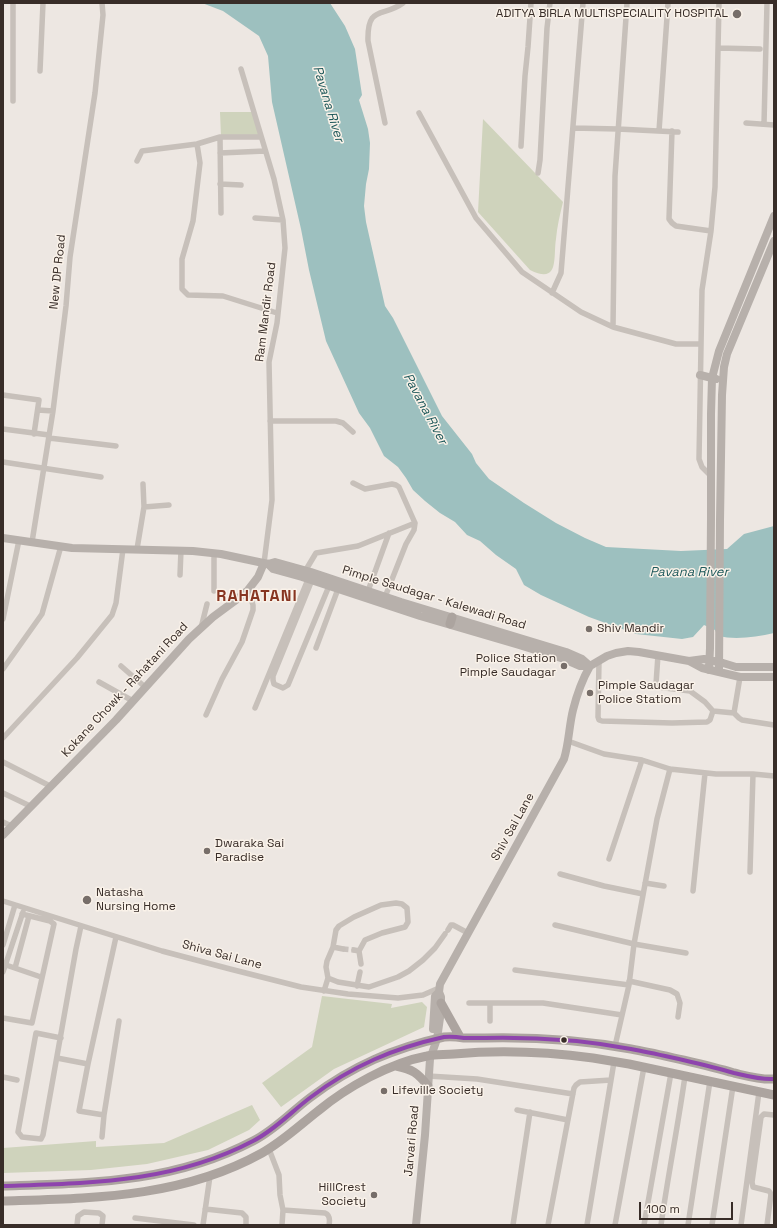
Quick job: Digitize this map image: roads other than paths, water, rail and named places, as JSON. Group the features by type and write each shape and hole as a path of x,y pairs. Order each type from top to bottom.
{"main road":[{"path":"441,1003 460,1037"},
{"path":"3,1186 90,1183 126,1180 155,1175 206,1162 256,1140 332,1081 354,1069 399,1049 447,1036 539,1038 596,1043 632,1049 772,1080"},
{"path":"3,1201 91,1198 128,1195 158,1190 210,1176 237,1166 269,1149 340,1094 361,1082 396,1066 429,1057 468,1053 538,1053 594,1058 630,1064 766,1093 774,1100"},
{"path":"396,1066 408,1068 416,1073 428,1086"}],"street":[{"path":"13,3 13,101"},
{"path":"40,71 43,3"},
{"name":"New DP Road","path":"32,542 53,411 66,306 70,257 95,94 103,15 102,3"},
{"path":"385,123 368,41 368,29 372,18 376,14 403,3"},
{"path":"521,146 531,3"},
{"path":"538,173 547,28 550,3"},
{"path":"552,293 561,273 583,3"},
{"path":"613,327 615,176 626,3"},
{"path":"659,131 668,3"},
{"path":"710,475 702,467 698,459 700,344 702,290 711,231 715,187 719,3"},
{"path":"764,124 767,3"},
{"path":"718,48 760,49"},
{"name":"Ram Mandir Road","path":"241,69 274,179 283,220 285,248 277,323 269,362 272,500 266,564"},
{"path":"419,113 476,218 522,272 581,312 613,327 676,344 700,344"},
{"path":"746,123 774,125"},
{"path":"573,128 675,132 669,219 676,226 711,231"},
{"path":"137,161 142,151 197,144 220,138 261,138"},
{"path":"220,138 221,213"},
{"path":"197,144 200,163 193,221 182,259 182,289 188,295 224,296 278,313"},
{"path":"220,153 265,151"},
{"path":"220,184 241,185"},
{"path":"719,672 715,519 710,475 712,378 718,351 774,216"},
{"path":"255,218 283,220"},
{"path":"709,670 715,519 724,367 727,354 774,241"},
{"path":"700,375 722,381"},
{"path":"3,395 39,400 34,434"},
{"path":"38,410 53,411"},
{"path":"270,421 336,421 343,423 353,432"},
{"path":"3,429 116,446"},
{"path":"3,462 101,477"},
{"path":"353,483 365,489 396,484 399,486 415,523 414,530 406,544 385,597"},
{"path":"137,550 144,507 143,484"},
{"path":"144,507 170,505"},
{"path":"329,586 291,680 288,685 283,688 274,684 273,676 316,553 358,546 415,523"},
{"path":"368,591 389,533"},
{"name":"Pimple Saudagar - Kalewadi Road","path":"3,538 72,548 181,550 214,554 266,564 275,562 329,586 420,616 451,621"},
{"path":"3,620 20,540"},
{"path":"3,669 42,614 60,546"},
{"path":"3,738 77,658 112,614 116,603 123,549"},
{"path":"180,575 181,550"},
{"path":"214,554 214,591"},
{"name":"Kokane Chowk - Rahatani Road","path":"3,835 146,687 189,639 213,617 248,590 266,564"},
{"path":"255,708 308,576"},
{"name":"Pimple Saudagar - Kalewadi Road","path":"308,576 368,591 564,659 580,666 590,666"},
{"path":"316,648 338,589"},
{"path":"206,715 222,679 242,642 254,610 248,590"},
{"path":"200,629 207,604"},
{"path":"590,666 616,653 628,651 689,661 702,668 740,677 774,677"},
{"path":"658,655 657,687 690,691 705,702 713,711 734,714 742,720 774,725"},
{"path":"689,661 704,659 736,667 774,667"},
{"path":"599,661 599,720 672,723 707,722 710,720 713,711"},
{"path":"121,666 146,687"},
{"name":"Shiv Sai Lane","path":"435,1039 435,996 439,990 441,981 564,759 572,711 580,683 590,666"},
{"path":"734,714 740,677"},
{"path":"99,682 132,701"},
{"path":"568,741 604,754 642,760 670,769 716,774 753,774 774,776"},
{"path":"608,859 642,760"},
{"path":"3,762 50,786"},
{"path":"616,1046 629,983 634,944 657,819 670,769"},
{"path":"693,891 705,773"},
{"path":"750,872 753,774"},
{"path":"3,793 30,806"},
{"path":"3,822 11,826"},
{"path":"560,874 604,886 643,894"},
{"path":"645,883 664,886"},
{"name":"Shiva Sai Lane","path":"3,901 15,905 23,911 300,987 348,994 398,998 423,995 439,990"},
{"path":"324,990 328,978 326,967 327,961 333,947 336,930 339,926 370,909 396,903 405,906 408,912 408,922 406,926 365,940 356,951 361,964"},
{"path":"3,945 15,905"},
{"path":"3,972 23,911 29,916 50,921 54,924 32,1023 3,1019"},
{"path":"15,968 29,916"},
{"path":"328,978 338,982 369,987 398,977 409,971 435,948 451,925 468,933"},
{"path":"555,925 634,944 686,953"},
{"path":"60,1038 36,1033 18,1132 22,1137 41,1139 44,1135 81,926"},
{"path":"104,1115 79,1111 116,937"},
{"path":"333,947 343,949"},
{"path":"6,965 41,977"},
{"path":"515,970 629,983 670,990 678,994 680,1003 678,1017"},
{"path":"357,986 360,972"},
{"path":"435,1039 441,1011 441,997 439,990"},
{"path":"469,1003 543,1003 622,1015"},
{"path":"490,1004 490,1021"},
{"path":"102,1137 104,1115 119,1021"},
{"name":"Jarvari Road","path":"416,1225 425,1135 429,1057 435,1039"},
{"path":"57,1058 88,1064"},
{"path":"587,1225 614,1062"},
{"path":"615,1225 644,1067"},
{"path":"644,1225 671,1073"},
{"path":"428,1076 477,1079 572,1094"},
{"path":"661,1225 666,1186 676,1139 685,1076"},
{"path":"3,1077 17,1080"},
{"path":"548,1225 572,1094 576,1085 580,1082 611,1080"},
{"path":"688,1225 710,1081"},
{"path":"712,1225 733,1086"},
{"path":"740,1225 766,1093"},
{"path":"517,1110 568,1120"},
{"path":"512,1225 530,1112"},
{"path":"767,1225 771,1194 769,1191 753,1187 752,1182 760,1117 764,1114 774,1115"},
{"path":"269,1149 280,1175 280,1195 283,1210 282,1225"},
{"path":"203,1225 210,1176"},
{"path":"205,1209 242,1213 246,1217 246,1225"},
{"path":"283,1210 325,1213 330,1220 329,1225"},
{"path":"77,1225 78,1216 84,1212 101,1214 103,1216 102,1225"},
{"path":"136,1218 160,1223 194,1225"}],"water":[{"name":"Pavana River","path":"202,3 330,3 345,26 355,49 362,95 359,100 368,129 370,143 369,169 364,206 366,222 385,306 393,318 442,416 472,454 476,463 489,479 556,523 606,547 681,551 727,549 744,534 774,526 774,633 746,638 732,638 718,636 715,630 704,625 693,637 682,639 636,634 589,617 541,595 524,585 516,569 496,555 480,541 467,535 455,522 440,513 413,490 398,467 384,456 370,428 359,413 326,341 272,102 268,56 259,36 223,11"}],"tunnel":[{"path":"343,949 354,950"}],"place":[{"name":"ADITYA BIRLA MULTISPECIALITY HOSPITAL","path":"737,14"},
{"name":"Shiv Mandir","path":"589,629"},
{"name":"Police Station Pimple Saudagar","path":"564,666"},
{"name":"Pimple Saudagar Police Statiom","path":"590,693"},
{"name":"Dwaraka Sai Paradise","path":"207,851"},
{"name":"Natasha Nursing Home","path":"87,900"},
{"name":"Lifeville Society","path":"384,1091"},
{"name":"HillCrest Society","path":"374,1195"}],"district":[{"name":"RAHATANI","path":"257,597"}]}
